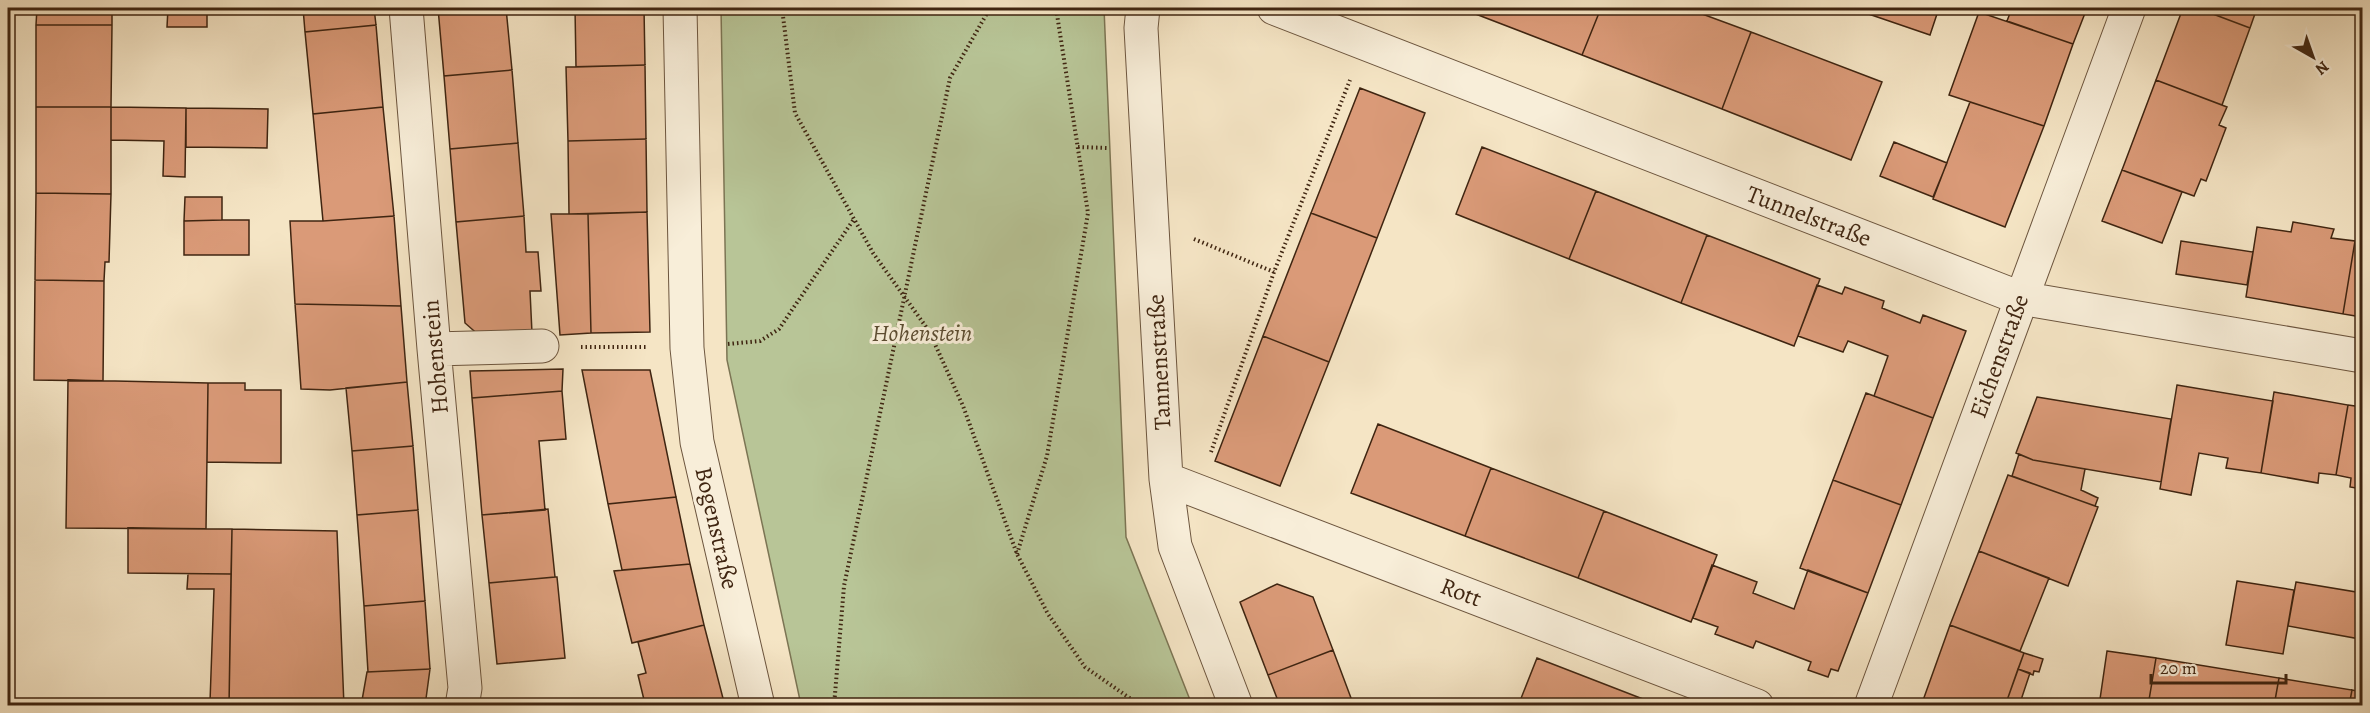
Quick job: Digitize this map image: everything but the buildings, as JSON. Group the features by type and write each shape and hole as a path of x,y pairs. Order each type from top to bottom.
{"street":[{"name":"Hohenstein","path":"406,8 465,688 462,705"},
{"name":"Bogenstraße","path":"680,8 687,348 697,442 758,705"},
{"name":"Tannenstraße","path":"1143,8 1141,28 1166,479 1175,546 1236,705"},
{"name":"Tunnelstraße","path":"1274,8 2020,298 2362,356"},
{"name":"Eichenstraße","path":"1871,705 2129,8"},
{"path":"434,349 542,346"},
{"name":"Rott","path":"1166,479 1757,705"}],"path":[{"path":"782,8 795,113 873,253 929,331 963,406 1017,554 1048,614 1085,667 1141,705"},
{"path":"834,705 844,586 950,78 990,8"},
{"path":"1017,554 1047,456 1088,213 1056,8"},
{"path":"1197,491 1274,272 1364,43"},
{"path":"760,341 779,329 854,219"},
{"path":"1152,222 1274,272"},
{"path":"542,346 687,348"}],"green space":[{"name":"Hohenstein","path":"721,8 1104,8 1126,537 1192,705 801,705 727,360"}]}
